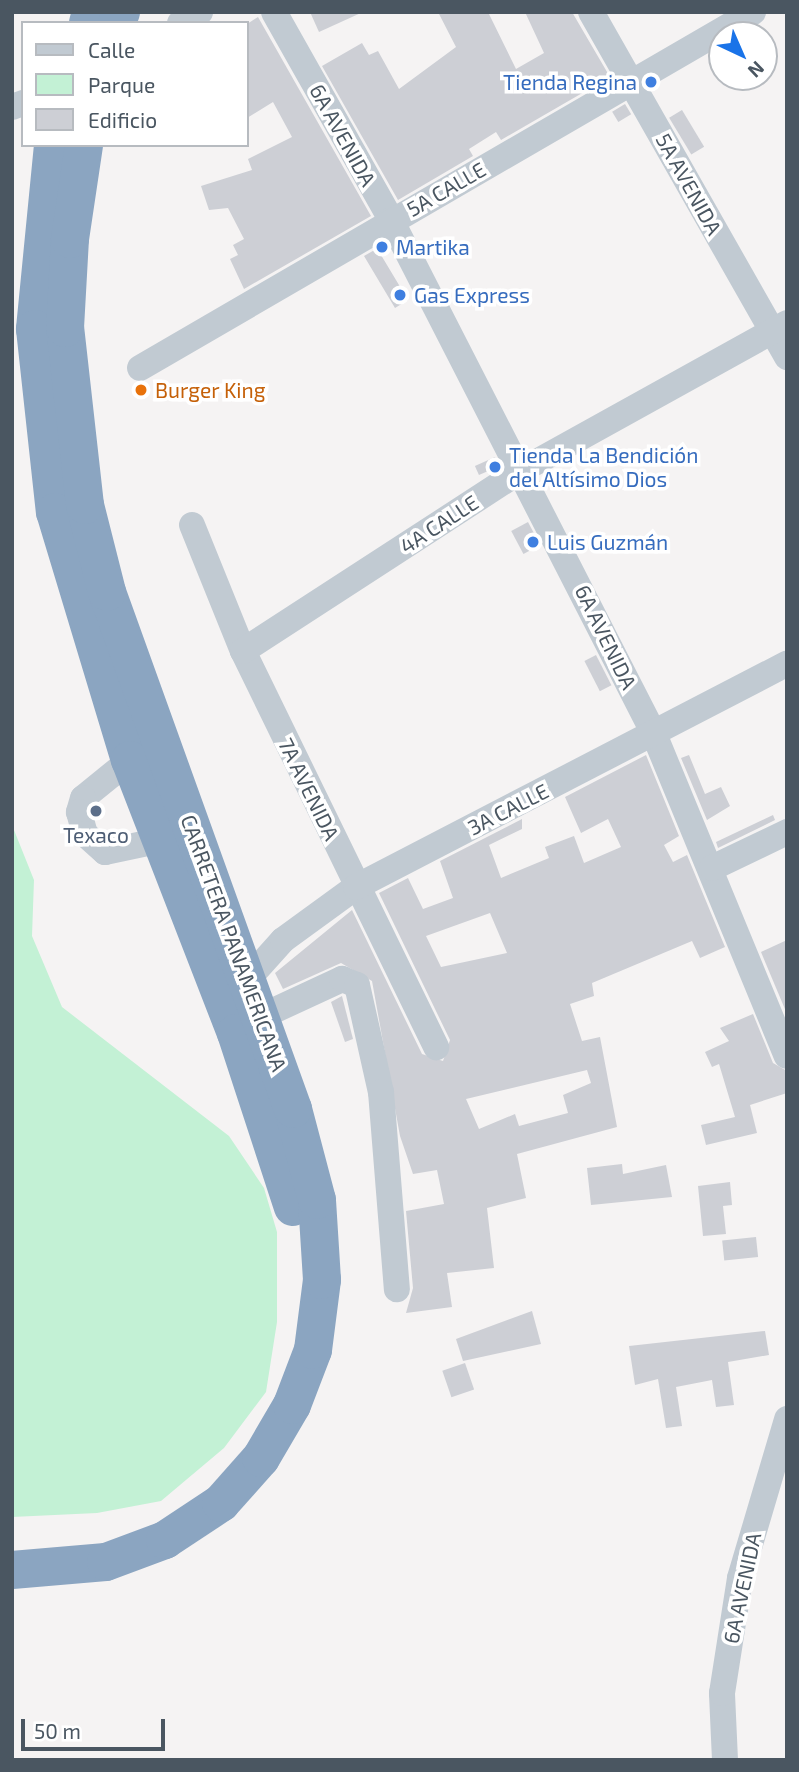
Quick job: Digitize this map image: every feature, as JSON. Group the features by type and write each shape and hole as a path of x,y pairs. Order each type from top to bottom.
{"highway":[{"name":"CARRETERA PANAMERICANA","path":"12,1543 60,1549 97,1542 178,1513 228,1475 267,1426 297,1357 307,1308 305,1246 267,1120 130,760 75,587 41,421 37,289 53,147"},
{"name":"CARRETERA PANAMERICANA","path":"12,1570 106,1562 165,1540 221,1503 261,1458 292,1405 313,1350 322,1280 317,1200 293,1109 258,1018 248,979 107,592 85,505 65,328 70,239 84,147"}],"street":[{"path":"184,21 200,12"},
{"name":"6A AVENIDA","path":"274,12 391,220 522,470 654,734 712,868 787,1056"},
{"name":"5A AVENIDA","path":"591,12 779,327 787,357"},
{"name":"5A CALLE","path":"140,368 753,12"},
{"name":"4A CALLE","path":"243,651 522,470 779,327"},
{"name":"7A AVENIDA","path":"192,526 243,651 436,1047"},
{"name":"3A CALLE","path":"248,979 283,940 356,887 787,664"},
{"path":"130,760 83,798 79,812 85,834 105,852 162,840"},
{"path":"712,868 787,832"},
{"path":"258,1018 342,979 357,985 381,1091 397,1289"},
{"name":"6A AVENIDA","path":"725,1760 722,1693 740,1578 787,1419"}],"green space":[{"path":"12,825 34,880 32,936 62,1007 229,1136 264,1188 277,1232 277,1322 266,1392 224,1448 161,1501 97,1513 12,1517"}],"building":[{"path":"310,12 363,12 319,32"},
{"path":"438,12 488,12 516,69 544,53 525,12 572,12 610,77 501,140 496,132 469,149 473,156 398,200 322,66 362,43 369,55 378,51 399,89 456,47"},
{"path":"258,17 371,216 244,289 230,259 238,255 233,245 244,239 228,208 209,210 201,186 252,170 248,159 292,137 273,102 248,117 248,23"},
{"path":"625,104 631,114 618,122 612,112"},
{"path":"682,110 704,147 691,155 669,118"},
{"path":"385,244 381,255 408,300 395,308 364,256"},
{"path":"495,457 499,466 479,475 475,466"},
{"path":"528,522 540,545 523,554 511,531"},
{"path":"596,655 611,685 600,691 584,661"},
{"path":"646,755 679,836 664,845 673,862 687,855 725,947 700,958 692,941 592,983 594,996 570,1004 582,1041 600,1037 617,1127 517,1154 526,1198 487,1208 494,1268 447,1273 452,1307 406,1313 413,1288 406,1211 444,1204 437,1170 413,1174 400,1136 372,981 341,963 283,989 275,973 352,910 422,1054 443,1061 450,1040 379,893 408,878 423,909 453,898 440,861 522,819 522,829 489,845 501,878 549,858 545,847 574,836 584,863 621,847 608,819 581,833 565,797","holes":["490,913 507,953 441,967 426,936","587,1070 591,1083 563,1095 568,1113 519,1126 515,1114 479,1129 466,1099"]},
{"path":"689,755 705,794 721,787 730,806 707,820 681,758"},
{"path":"773,815 775,820 718,848 716,842"},
{"path":"787,940 787,1014 761,952"},
{"path":"342,996 353,1039 345,1042 331,1002"},
{"path":"753,1014 773,1063 787,1071 787,1093 750,1105 757,1133 706,1145 701,1125 735,1117 719,1064 712,1067 705,1052 729,1041 720,1028"},
{"path":"622,1164 623,1174 666,1165 672,1197 591,1205 587,1168"},
{"path":"730,1182 732,1205 723,1206 726,1234 703,1236 698,1186"},
{"path":"756,1237 758,1257 724,1260 722,1241"},
{"path":"532,1311 541,1344 463,1361 456,1339"},
{"path":"765,1331 769,1355 728,1362 734,1405 716,1407 712,1380 676,1387 682,1426 666,1428 658,1379 635,1385 629,1346"},
{"path":"465,1363 474,1389 451,1397 442,1371"}],"place":[{"name":"Tienda Regina","path":"651,82"},
{"name":"Martika","path":"382,247"},
{"name":"Gas Express","path":"400,295"},
{"name":"Burger King","path":"141,390"},
{"name":"Tienda La Bendición del Altísimo Dios","path":"495,467"},
{"name":"Luis Guzmán","path":"533,542"},
{"name":"Texaco","path":"96,811"}]}
